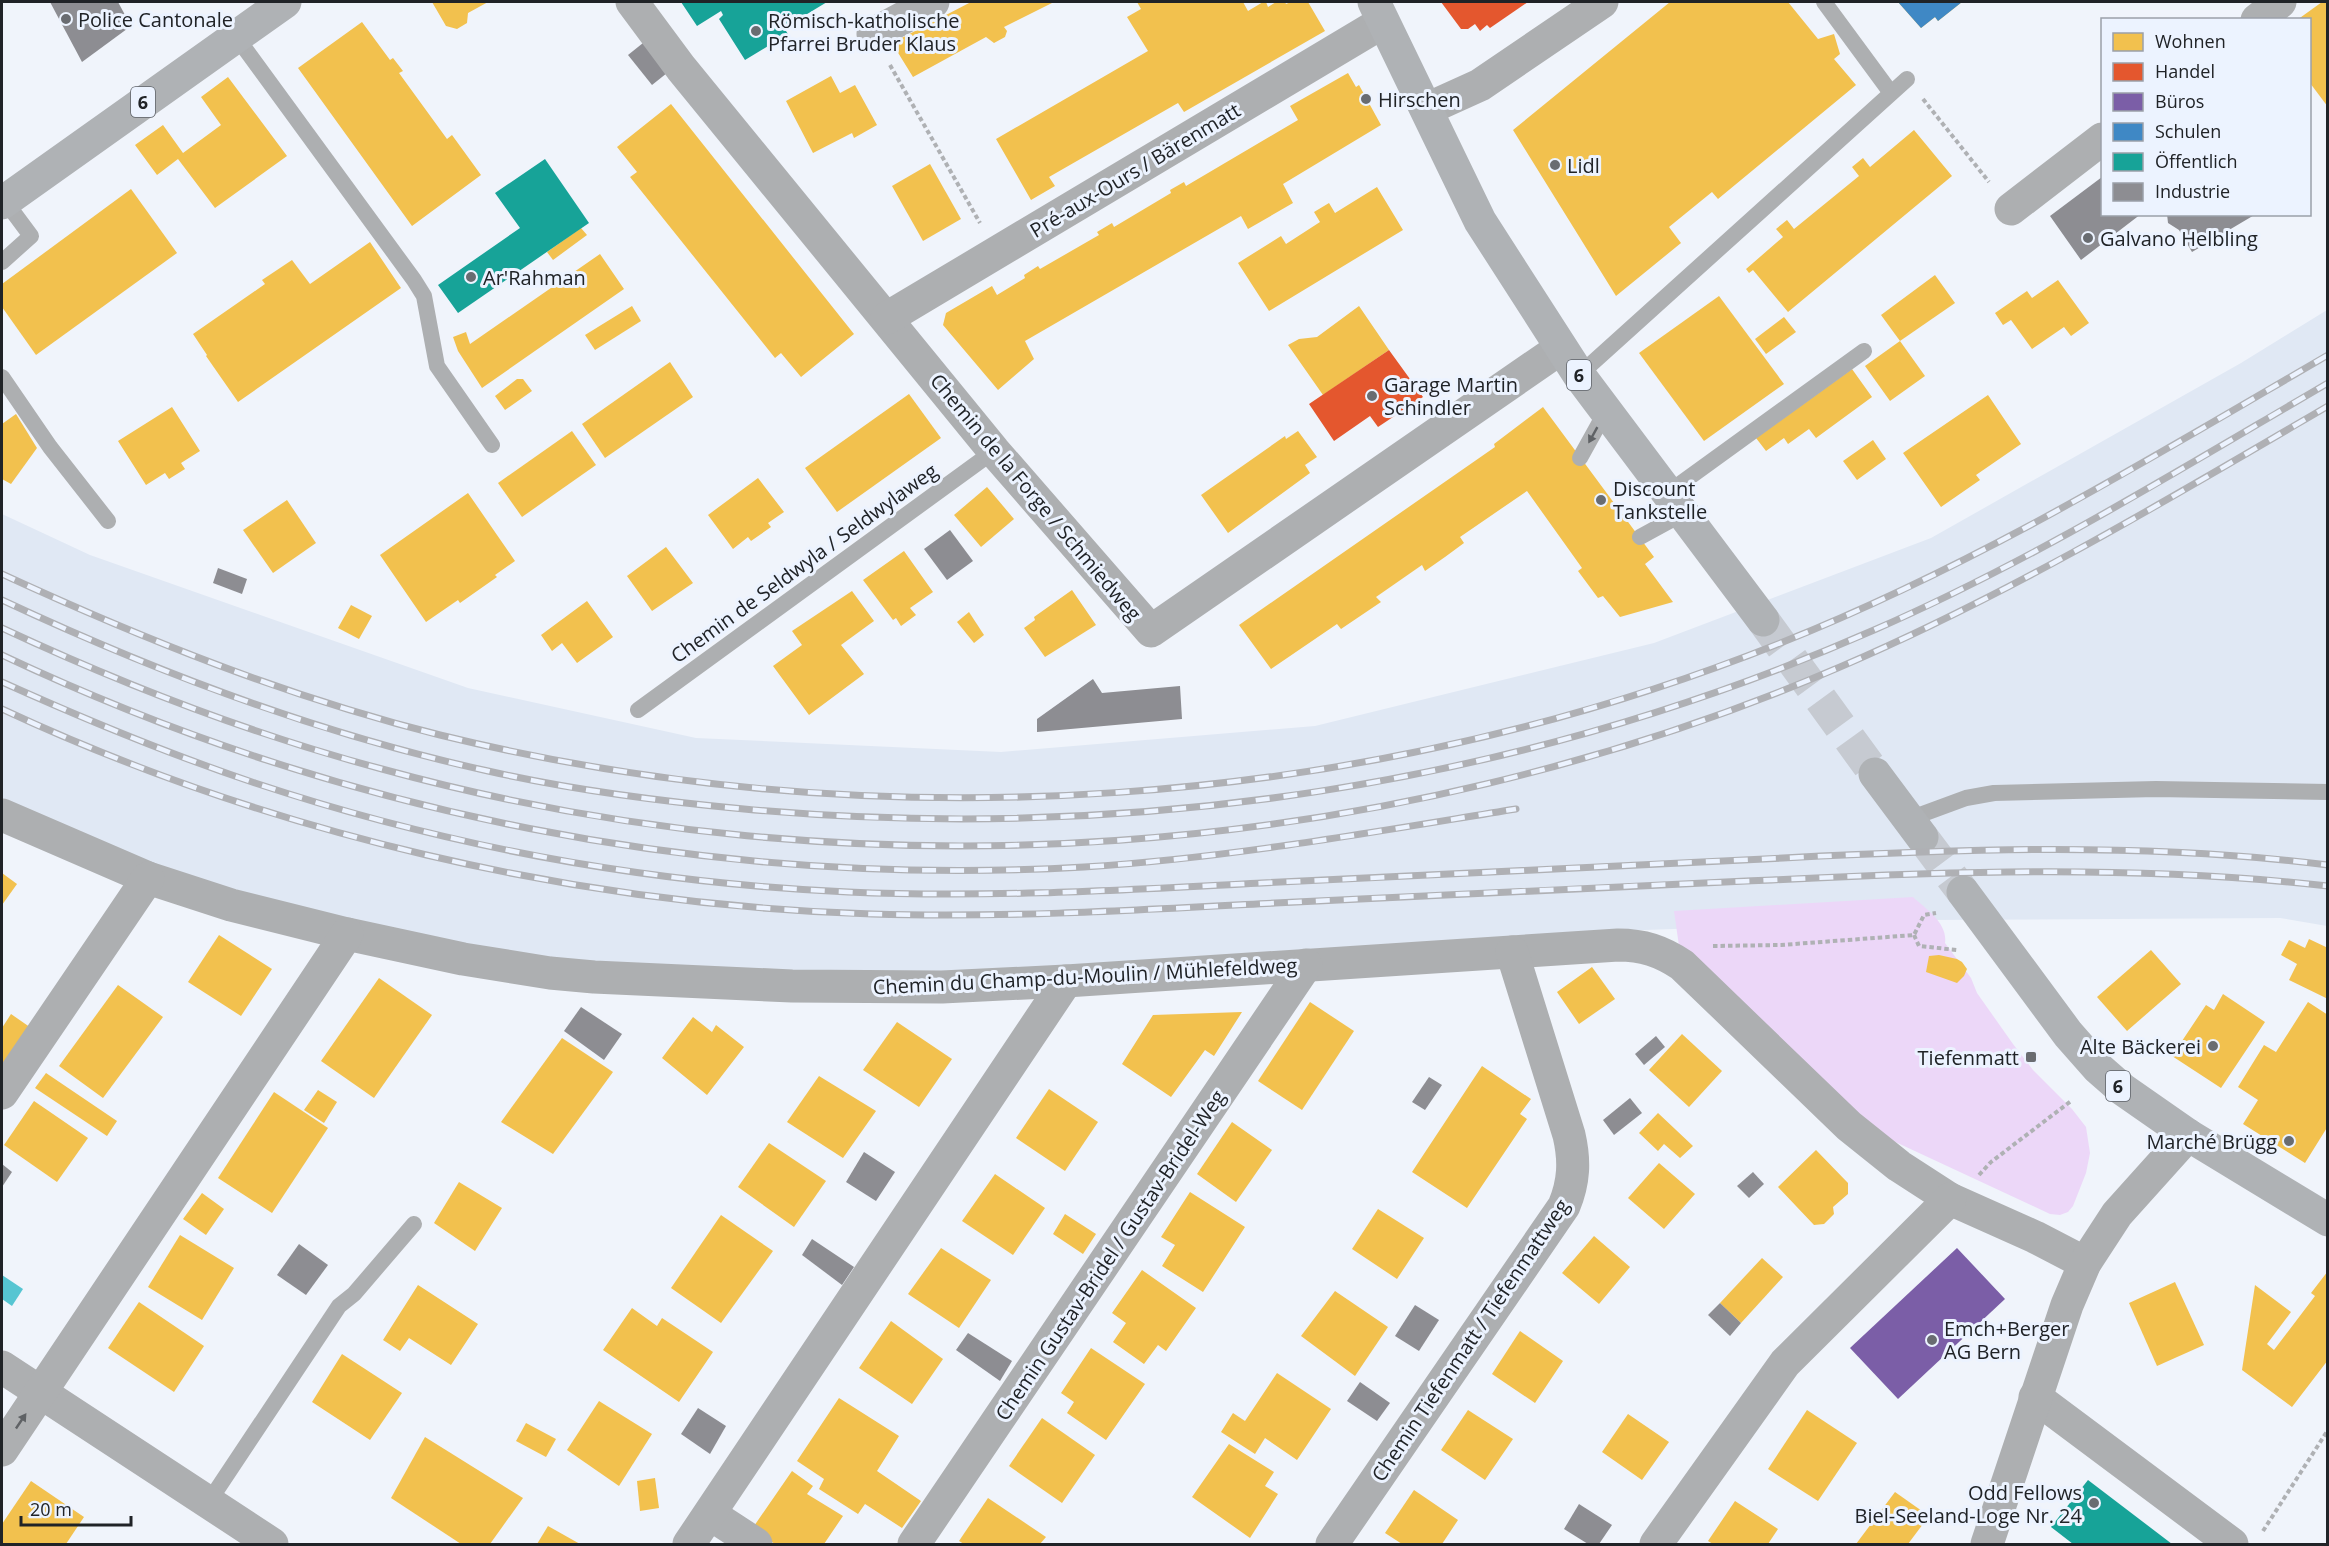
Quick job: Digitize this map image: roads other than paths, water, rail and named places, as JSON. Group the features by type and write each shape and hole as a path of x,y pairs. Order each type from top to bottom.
{"main road":[{"name":"6","path":"3,202 235,35 285,2"},
{"name":"6","path":"1378,12 1480,221 1580,375 1763,620"},
{"path":"1875,774 1916,828"},
{"name":"6","path":"1952,902 2098,1068 2122,1089 2188,1135 2328,1220"}],"street":[{"name":"Chemin de la Forge / Schmiedweg","path":"632,2 681,68 994,451 1150,631 1561,348"},
{"path":"873,34 933,2"},
{"path":"1427,109 1480,85 1602,2"},
{"path":"2260,18 2280,2"},
{"name":"Pré-aux-Ours / Bärenmatt","path":"887,318 997,252 1378,12"},
{"path":"2011,209 2101,141"},
{"name":"Chemin du Champ-du-Moulin / Mühlefeldweg","path":"2,816 148,878 231,905 347,934 507,966 594,977 864,988 942,987 1632,945 1654,950 1682,965 1849,1126 1899,1166 1961,1190 2035,1237 2085,1263"},
{"path":"2,1093 148,878"},
{"path":"2,1450 347,934"},
{"name":"Chemin Tiefenmatt / Tiefenmattweg","path":"1332,1545 1564,1206 1569,1195 1574,1161 1569,1135 1512,952"},
{"name":"Chemin Gustav-Bridel / Gustav-Bridel-Weg","path":"914,1545 1306,965"},
{"path":"690,1545 1066,981"},
{"path":"1987,1545 2035,1397 2067,1305 2085,1263 2117,1214 2188,1135"},
{"path":"1656,1545 1785,1363 1961,1190"},
{"path":"2,1367 272,1545"},
{"path":"2035,1397 2244,1542"},
{"path":"710,1514 756,1545"}],"lane":[{"path":"1824,2 1891,93"},
{"path":"235,35 414,280 424,296 437,366 492,445"},
{"path":"1580,375 1907,79"},
{"path":"2,262 31,236 3,202"},
{"path":"1640,537 1677,502 1864,351"},
{"path":"2,377 50,447 108,521"},
{"path":"1580,458 1606,411"},
{"name":"Chemin de Seldwyla / Seldwylaweg","path":"638,710 994,451"},
{"path":"1916,828 1966,798 1994,793 2156,789 2328,792"},
{"path":"208,1503 339,1306 354,1294 414,1224"}],"water":[{"path":"2,1275 23,1289 12,1306 2,1299"}],"tunnel":[{"path":"1763,620 1875,774"},
{"path":"1922,837 1963,892"}],"railway":[{"path":"2,574 217,665 327,703 440,735 607,769 777,790 948,798 1119,792 1289,774 1457,743 1622,699 1783,642 1924,580 1993,545 2061,509 2328,355"},
{"path":"2,600 120,652 301,720 425,756 551,784 712,806 889,818 1033,818 1177,809 1320,791 1462,764 1602,729 1739,684 1874,630 1991,575 2161,481 2328,383"},
{"path":"2,628 94,669 189,707 285,740 382,769 563,810 747,836 933,846 1119,840 1304,820 1487,784 1666,733 1840,667 1966,608 2088,544 2328,406"},
{"path":"2,655 130,711 261,758 394,797 530,828 667,851 805,865 944,870 1084,867 1247,851 1516,809"},
{"path":"2,682 127,736 223,772 400,825 547,858 697,880 773,887 900,894 1055,892 1987,850 2124,850 2192,853 2328,865"},
{"path":"2,709 104,753 209,792 317,826 427,855 537,878 649,896 761,908 872,914 1023,914 1980,872 2119,872 2258,879 2328,886"}],"place":[{"name":"Police Cantonale","path":"66,19"},
{"name":"Römisch-katholische Pfarrei Bruder Klaus","path":"756,31"},
{"name":"Hirschen","path":"1366,99"},
{"name":"Lidl","path":"1555,165"},
{"name":"Galvano Helbling","path":"2088,238"},
{"name":"Ar'Rahman","path":"471,277"},
{"name":"Garage Martin Schindler","path":"1372,396"},
{"name":"Discount Tankstelle","path":"1601,500"},
{"name":"Alte Bäckerei","path":"2213,1046"},
{"name":"Tiefenmatt","path":"2031,1057"},
{"name":"Marché Brügg","path":"2289,1141"},
{"name":"Emch+Berger AG Bern","path":"1932,1340"},
{"name":"Odd Fellows Biel-Seeland-Loge Nr. 24","path":"2094,1503"}]}
